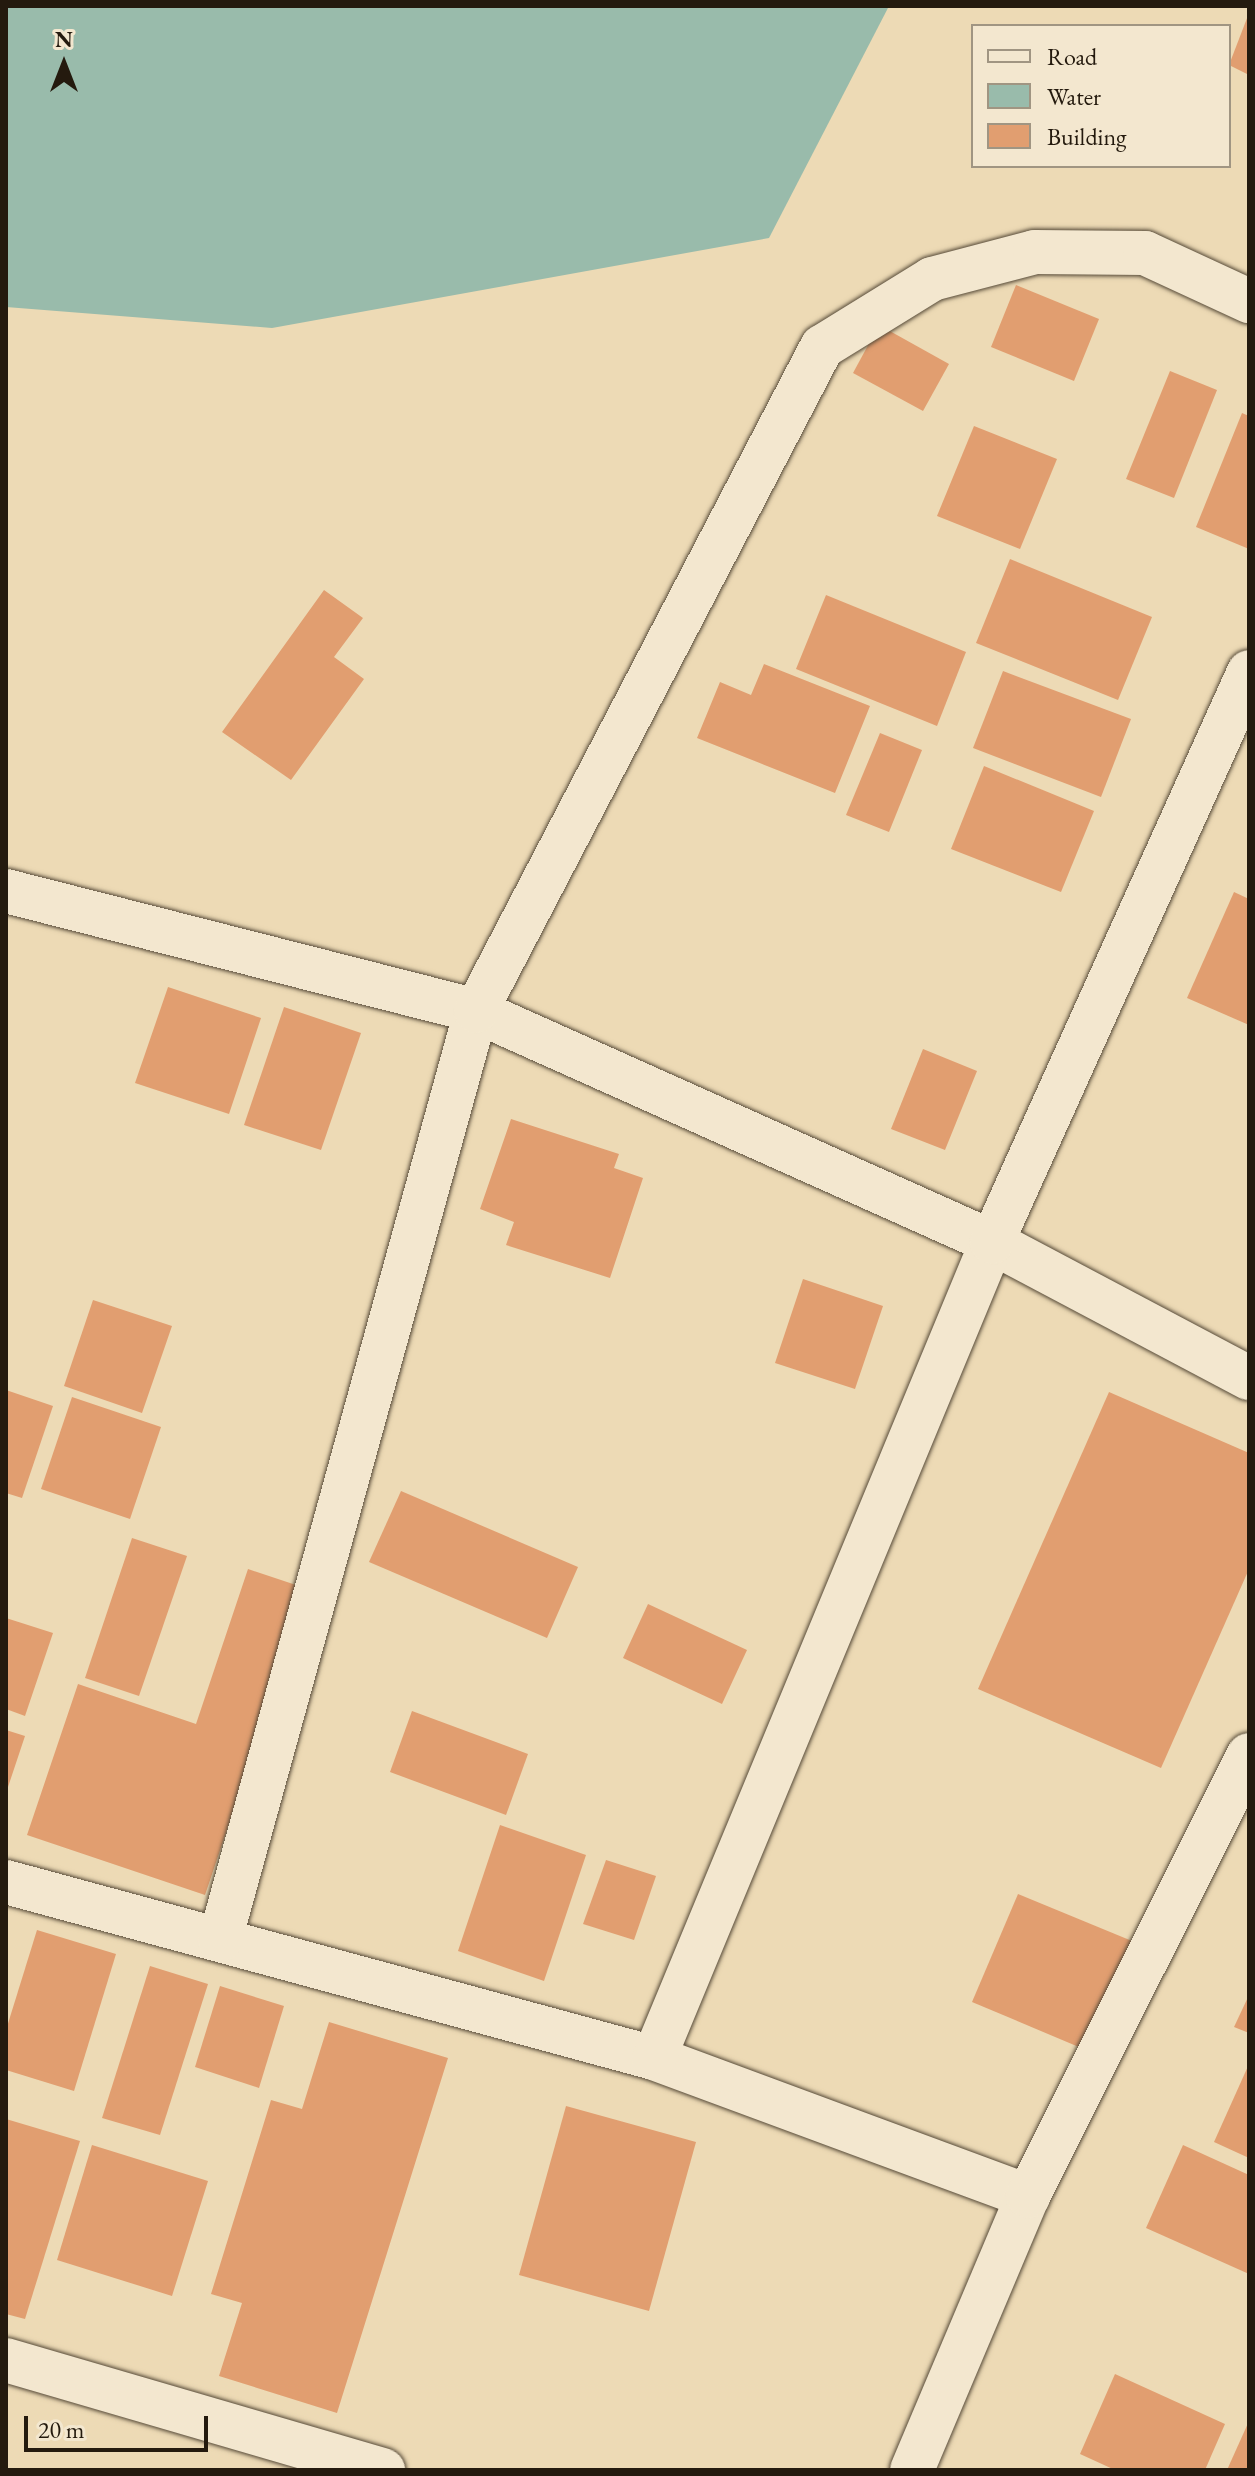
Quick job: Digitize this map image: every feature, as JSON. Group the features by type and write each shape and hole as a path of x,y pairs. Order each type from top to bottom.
{"street":[{"path":"220,1940 476,1011 822,347 932,279 1035,252 1145,253 1249,301"},
{"path":"654,2058 992,1242 1249,672"},
{"path":"9,903 476,1011 992,1242 1249,1378"},
{"path":"912,2470 1028,2196 1249,1755"},
{"path":"6,1882 654,2058 1028,2196"},
{"path":"6,2360 383,2470"}],"water":[{"path":"6,6 889,6 769,238 272,328 6,307"}],"building":[{"path":"1249,13 1249,75 1231,66"},
{"path":"1016,285 1099,319 1074,381 991,347"},
{"path":"879,325 949,364 923,411 853,373"},
{"path":"1170,371 1217,390 1174,498 1126,479"},
{"path":"1242,413 1249,416 1249,549 1196,527"},
{"path":"974,426 1057,459 1020,549 937,516"},
{"path":"1010,559 1152,617 1118,700 976,643"},
{"path":"324,590 363,618 334,657 364,679 291,780 222,732"},
{"path":"826,595 966,652 937,726 796,669"},
{"path":"764,664 870,706 835,793 697,738 720,682 751,695"},
{"path":"1003,671 1131,719 1101,797 973,748"},
{"path":"880,733 922,750 889,832 846,815"},
{"path":"984,766 1094,811 1061,892 951,849"},
{"path":"1234,892 1249,899 1249,1025 1187,998"},
{"path":"168,987 261,1018 229,1114 135,1083"},
{"path":"284,1007 361,1033 321,1150 244,1125"},
{"path":"923,1049 977,1071 945,1150 891,1129"},
{"path":"511,1119 619,1154 614,1168 643,1178 610,1278 506,1245 514,1222 480,1209"},
{"path":"803,1279 883,1306 855,1389 775,1363"},
{"path":"93,1300 172,1326 142,1413 64,1386"},
{"path":"6,1390 53,1406 22,1498 6,1493"},
{"path":"1109,1392 1249,1453 1249,1569 1161,1768 978,1689"},
{"path":"72,1397 161,1427 130,1519 41,1489"},
{"path":"401,1491 578,1567 547,1638 369,1562"},
{"path":"132,1538 187,1556 139,1696 85,1678"},
{"path":"248,1569 308,1589 205,1895 27,1835 78,1684 196,1724"},
{"path":"648,1604 747,1650 722,1704 623,1658"},
{"path":"6,1618 53,1633 25,1716 6,1709"},
{"path":"412,1711 528,1754 506,1815 390,1772"},
{"path":"6,1730 25,1736 7,1790 6,1790"},
{"path":"500,1825 586,1855 544,1981 458,1951"},
{"path":"606,1860 656,1876 634,1940 583,1924"},
{"path":"1018,1894 1132,1941 1086,2050 972,2002"},
{"path":"37,1930 116,1954 74,2091 6,2070 6,2030"},
{"path":"150,1966 208,1984 160,2135 102,2118"},
{"path":"220,1986 284,2006 259,2088 195,2067"},
{"path":"1249,1995 1249,2033 1234,2027"},
{"path":"329,2022 448,2058 337,2413 219,2376 242,2303 211,2294 271,2100 302,2109"},
{"path":"1249,2064 1249,2158 1214,2142"},
{"path":"566,2106 696,2142 649,2311 519,2275"},
{"path":"6,2119 80,2141 25,2319 6,2314"},
{"path":"92,2145 208,2181 172,2296 57,2260"},
{"path":"1183,2145 1249,2175 1249,2274 1146,2228"},
{"path":"1115,2374 1225,2424 1205,2470 1115,2470 1080,2454"},
{"path":"1249,2421 1249,2470 1227,2470"}]}
